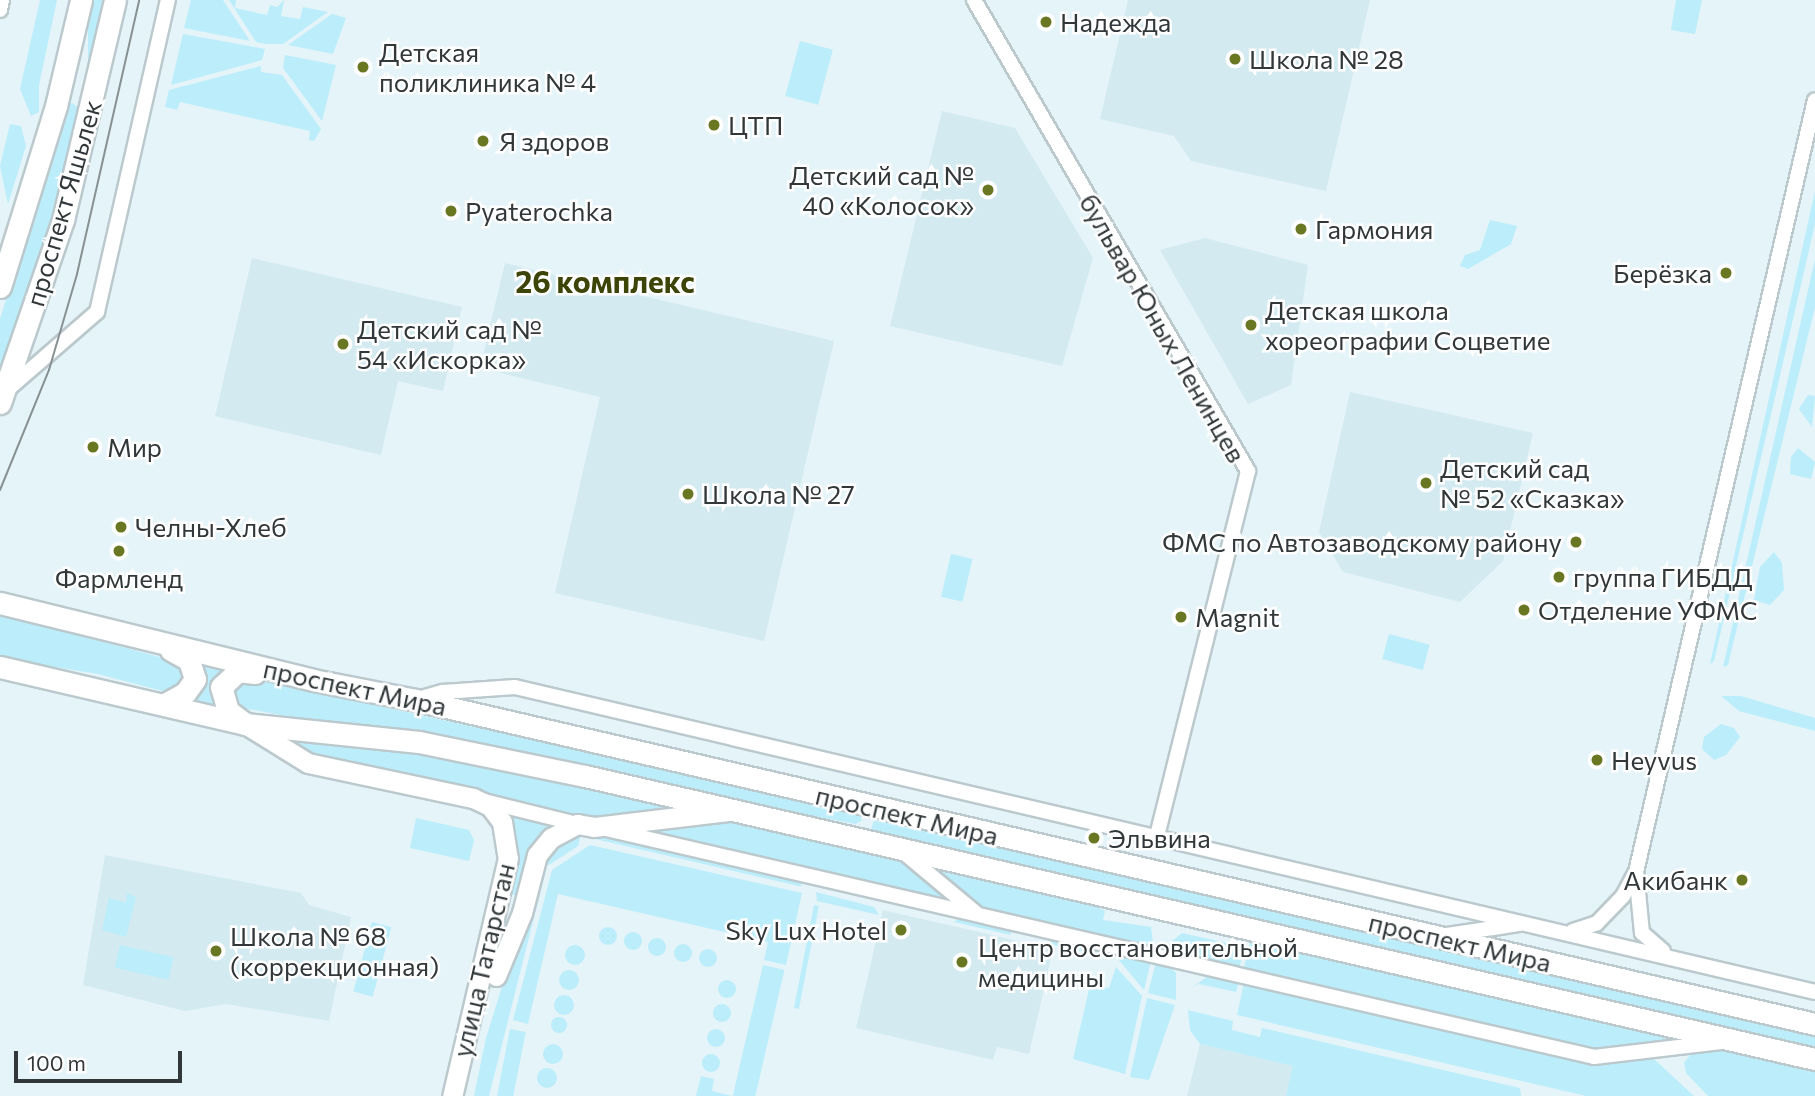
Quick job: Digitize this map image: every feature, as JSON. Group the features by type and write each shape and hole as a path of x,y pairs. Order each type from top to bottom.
{"main road":[{"name":"проспект Яшьлек","path":"0,287 56,106 81,0"},
{"name":"проспект Яшьлек","path":"3,398 63,220 115,0"},
{"path":"56,106 65,99 79,100 89,117"},
{"name":"проспект Мира","path":"0,603 313,680 416,700 1815,1024"},
{"path":"156,642 189,660 195,668 192,687 165,704"},
{"name":"проспект Мира","path":"0,667 244,724 419,742 735,811 1815,1059"},
{"path":"244,724 228,711 222,696 221,687 230,675 238,671 313,680"},
{"path":"849,837 867,824 857,804"}],"street":[{"path":"0,10 2,0"},
{"path":"3,398 97,312 168,0"},
{"name":"бульвар Юных Ленинцев","path":"974,0 1248,471 1171,792 1156,840"},
{"path":"1572,932 1597,923 1623,895 1636,872 1815,100"},
{"path":"0,238 8,263"},
{"path":"416,700 443,692 516,687 1156,840 1667,954 1815,992"},
{"path":"244,724 308,763 473,798 1594,1057 1729,1040"},
{"name":"улица Татарстан","path":"452,1096 498,905 508,839 490,806 473,798"},
{"path":"586,825 735,811"},
{"name":"улица Татарстан","path":"466,1096 498,970 522,913 537,855 551,838 586,825"},
{"path":"899,849 979,916"},
{"path":"1636,872 1642,933 1667,954"},
{"path":"498,905 513,902 522,913"},
{"path":"1435,937 1529,923"}],"shaded area":[{"path":"40,0 57,0 39,85 39,112 31,116 20,89"},
{"path":"88,0 107,0 107,94 88,94"},
{"path":"191,0 223,0 250,41 184,28"},
{"path":"229,0 236,0 235,8 267,15 270,5 277,7 284,0 281,16 300,19 303,7 328,12 283,44 266,44 256,42"},
{"name":"Школа № 28","path":"1128,0 1370,0 1326,191 1191,161 1174,136 1100,119"},
{"path":"1676,0 1702,0 1695,34 1671,30"},
{"path":"332,14 346,18 333,54 288,45"},
{"path":"183,34 265,49 262,60 171,85"},
{"path":"800,41 833,50 818,105 785,96"},
{"path":"285,55 336,65 322,121 283,68"},
{"path":"261,66 261,72 282,75 321,129 314,141 309,140 310,131 180,102 177,110 165,107 169,90"},
{"path":"72,103 79,108 55,214 0,373 0,319 64,108"},
{"name":"Детский сад № 40 «Колосок»","path":"942,111 1015,128 1093,258 1062,366 890,326"},
{"path":"10,124 21,126 26,146 8,204 0,166"},
{"path":"1815,191 1815,224 1714,661 1710,664"},
{"path":"1490,220 1517,226 1511,244 1468,269 1460,266 1465,255 1480,250"},
{"name":"Детская школа хореографии Соцветие","path":"1205,238 1308,265 1291,385 1248,404 1160,250"},
{"name":"Детский сад № 54 «Искорка»","path":"252,258 462,307 443,391 398,381 381,455 215,416"},
{"path":"1815,259 1815,307 1728,665 1723,667"},
{"name":"Школа № 27","path":"505,263 834,341 764,641 555,593 600,397 480,368"},
{"name":"Детский сад № 52 «Сказка»","path":"1350,392 1533,433 1503,561 1460,602 1343,572 1319,532"},
{"path":"1808,395 1815,396 1812,427 1799,409"},
{"path":"1798,448 1815,462 1811,479 1790,474 1791,457"},
{"path":"1774,552 1782,563 1784,590 1770,605 1754,600 1760,567"},
{"path":"951,554 972,559 963,602 941,597"},
{"path":"0,614 178,662 188,680 170,693 98,674 0,658"},
{"path":"1389,634 1430,645 1423,670 1382,659"},
{"path":"199,659 230,667 219,709 187,703 199,693"},
{"path":"248,677 857,812 862,820 856,824 238,707 228,693"},
{"path":"1721,696 1741,696 1815,718 1815,731 1739,711"},
{"path":"1721,724 1734,728 1740,737 1726,755 1714,760 1702,749 1704,737"},
{"path":"283,741 412,748 688,809 592,821 313,755"},
{"path":"502,809 560,823 520,896 507,894 516,849 511,826"},
{"path":"720,817 904,859 949,898 945,902 627,829"},
{"path":"875,817 1815,1034 1815,1046 1752,1037 870,833"},
{"path":"416,818 469,830 474,840 469,861 410,848"},
{"path":"582,830 578,846 549,865 541,863 552,846"},
{"path":"587,830 802,880 801,887 585,837"},
{"path":"590,845 802,893 786,965 764,960 768,942 558,894 528,1024 513,1020 552,870"},
{"name":"Школа № 68 (коррекционная)","path":"105,855 301,893 309,905 351,917 329,1021 226,1004 185,1011 83,985"},
{"path":"927,865 1085,901 1105,911 1103,920 1151,927 1154,950 981,911"},
{"path":"539,868 546,870 489,1096 474,1096 486,1038"},
{"path":"816,892 874,907 879,915 817,901"},
{"path":"127,893 136,897 126,937 102,930 109,898 126,903"},
{"path":"814,905 819,906 799,1009 794,1008"},
{"path":"883,910 1053,949 1029,1054 997,1047 993,1060 856,1028"},
{"path":"961,917 1010,929 1011,935 954,922"},
{"path":"372,922 391,927 373,997 353,992"},
{"path":"608,927 614,930 617,936 614,942 608,945 602,942 599,936 602,930"},
{"path":"629,932 637,932 642,941 640,948 629,950 624,945 624,937"},
{"path":"1182,933 1244,947 1239,970 1159,952"},
{"path":"1052,937 1107,951 1107,956 1050,944"},
{"path":"657,938 663,941 666,947 663,953 657,956 651,953 648,947 651,941"},
{"path":"1251,939 1692,1041 1604,1053 1243,971"},
{"path":"679,944 687,944 692,953 690,960 679,962 674,957 674,949"},
{"path":"120,945 174,957 168,980 115,967"},
{"path":"571,945 579,945 585,955 579,965 571,965 565,959 565,951"},
{"path":"708,949 714,952 717,958 714,964 708,967 702,964 699,958 702,952"},
{"path":"1123,954 1151,961 1144,990 1118,959"},
{"path":"1156,962 1168,965 1176,973 1176,1000 1148,993"},
{"path":"763,965 784,970 755,1096 733,1096"},
{"path":"1116,967 1142,996 1125,1074 1073,1059 1090,985 1109,988"},
{"path":"565,970 573,970 579,980 573,990 565,990 559,984 559,976"},
{"path":"1208,976 1239,981 1236,992 1199,984 1193,987"},
{"path":"723,980 731,980 736,989 734,996 723,998 718,993 718,985"},
{"path":"1244,982 1605,1062 1654,1059 1694,1096 1586,1096 1237,1015"},
{"path":"560,995 568,995 574,1005 568,1015 560,1015 554,1009 554,1001"},
{"path":"1147,998 1175,1005 1149,1080 1130,1077"},
{"path":"718,1004 726,1004 731,1013 729,1020 718,1022 713,1017 713,1009"},
{"path":"1188,1010 1233,1021 1232,1030 1260,1037 1262,1028 1520,1088 1521,1096 1286,1096 1293,1066 1200,1044 1190,1030"},
{"path":"559,1017 567,1025 559,1033 551,1025"},
{"path":"510,1029 526,1032 513,1096 497,1096"},
{"path":"712,1029 720,1029 725,1038 723,1045 712,1047 707,1042 707,1034"},
{"path":"553,1044 560,1047 563,1054 560,1061 553,1064 546,1061 543,1054 546,1047"},
{"path":"1200,1044 1294,1066 1286,1096 1187,1096"},
{"path":"1717,1048 1815,1070 1815,1096 1708,1096 1686,1073 1684,1063 1693,1051"},
{"path":"707,1054 715,1054 720,1063 718,1070 707,1072 702,1067 702,1059"},
{"path":"547,1068 554,1071 557,1078 554,1085 547,1088 540,1085 537,1078 540,1071"},
{"path":"701,1076 714,1079 712,1091 732,1096 696,1096"}],"tram line":[{"path":"0,490 49,370 77,274 139,0"}],"place":[{"name":"Надежда","path":"1046,22"},
{"name":"Школа № 28","path":"1235,59"},
{"name":"Детская поликлиника № 4","path":"363,67"},
{"name":"ЦТП","path":"714,125"},
{"name":"Я здоров","path":"483,141"},
{"name":"Детский сад № 40 «Колосок»","path":"988,190"},
{"name":"Pyaterochka","path":"451,211"},
{"name":"Гармония","path":"1301,229"},
{"name":"Берёзка","path":"1726,273"},
{"name":"Детская школа хореографии Соцветие","path":"1251,325"},
{"name":"Детский сад № 54 «Искорка»","path":"343,344"},
{"name":"Мир","path":"93,447"},
{"name":"Детский сад № 52 «Сказка»","path":"1426,483"},
{"name":"Школа № 27","path":"688,494"},
{"name":"Челны-Хлеб","path":"121,527"},
{"name":"ФМС по Автозаводскому району","path":"1576,542"},
{"name":"Фармленд","path":"119,551"},
{"name":"группа ГИБДД","path":"1559,577"},
{"name":"Отделение УФМС","path":"1524,610"},
{"name":"Magnit","path":"1181,617"},
{"name":"Heyvus","path":"1597,760"},
{"name":"Эльвина","path":"1094,838"},
{"name":"Акибанк","path":"1742,880"},
{"name":"Sky Lux Hotel","path":"901,930"},
{"name":"Школа № 68 (коррекционная)","path":"216,951"},
{"name":"Центр восстановительной медицины","path":"962,962"}],"district":[{"name":"26 комплекс","path":"605,281"}]}
